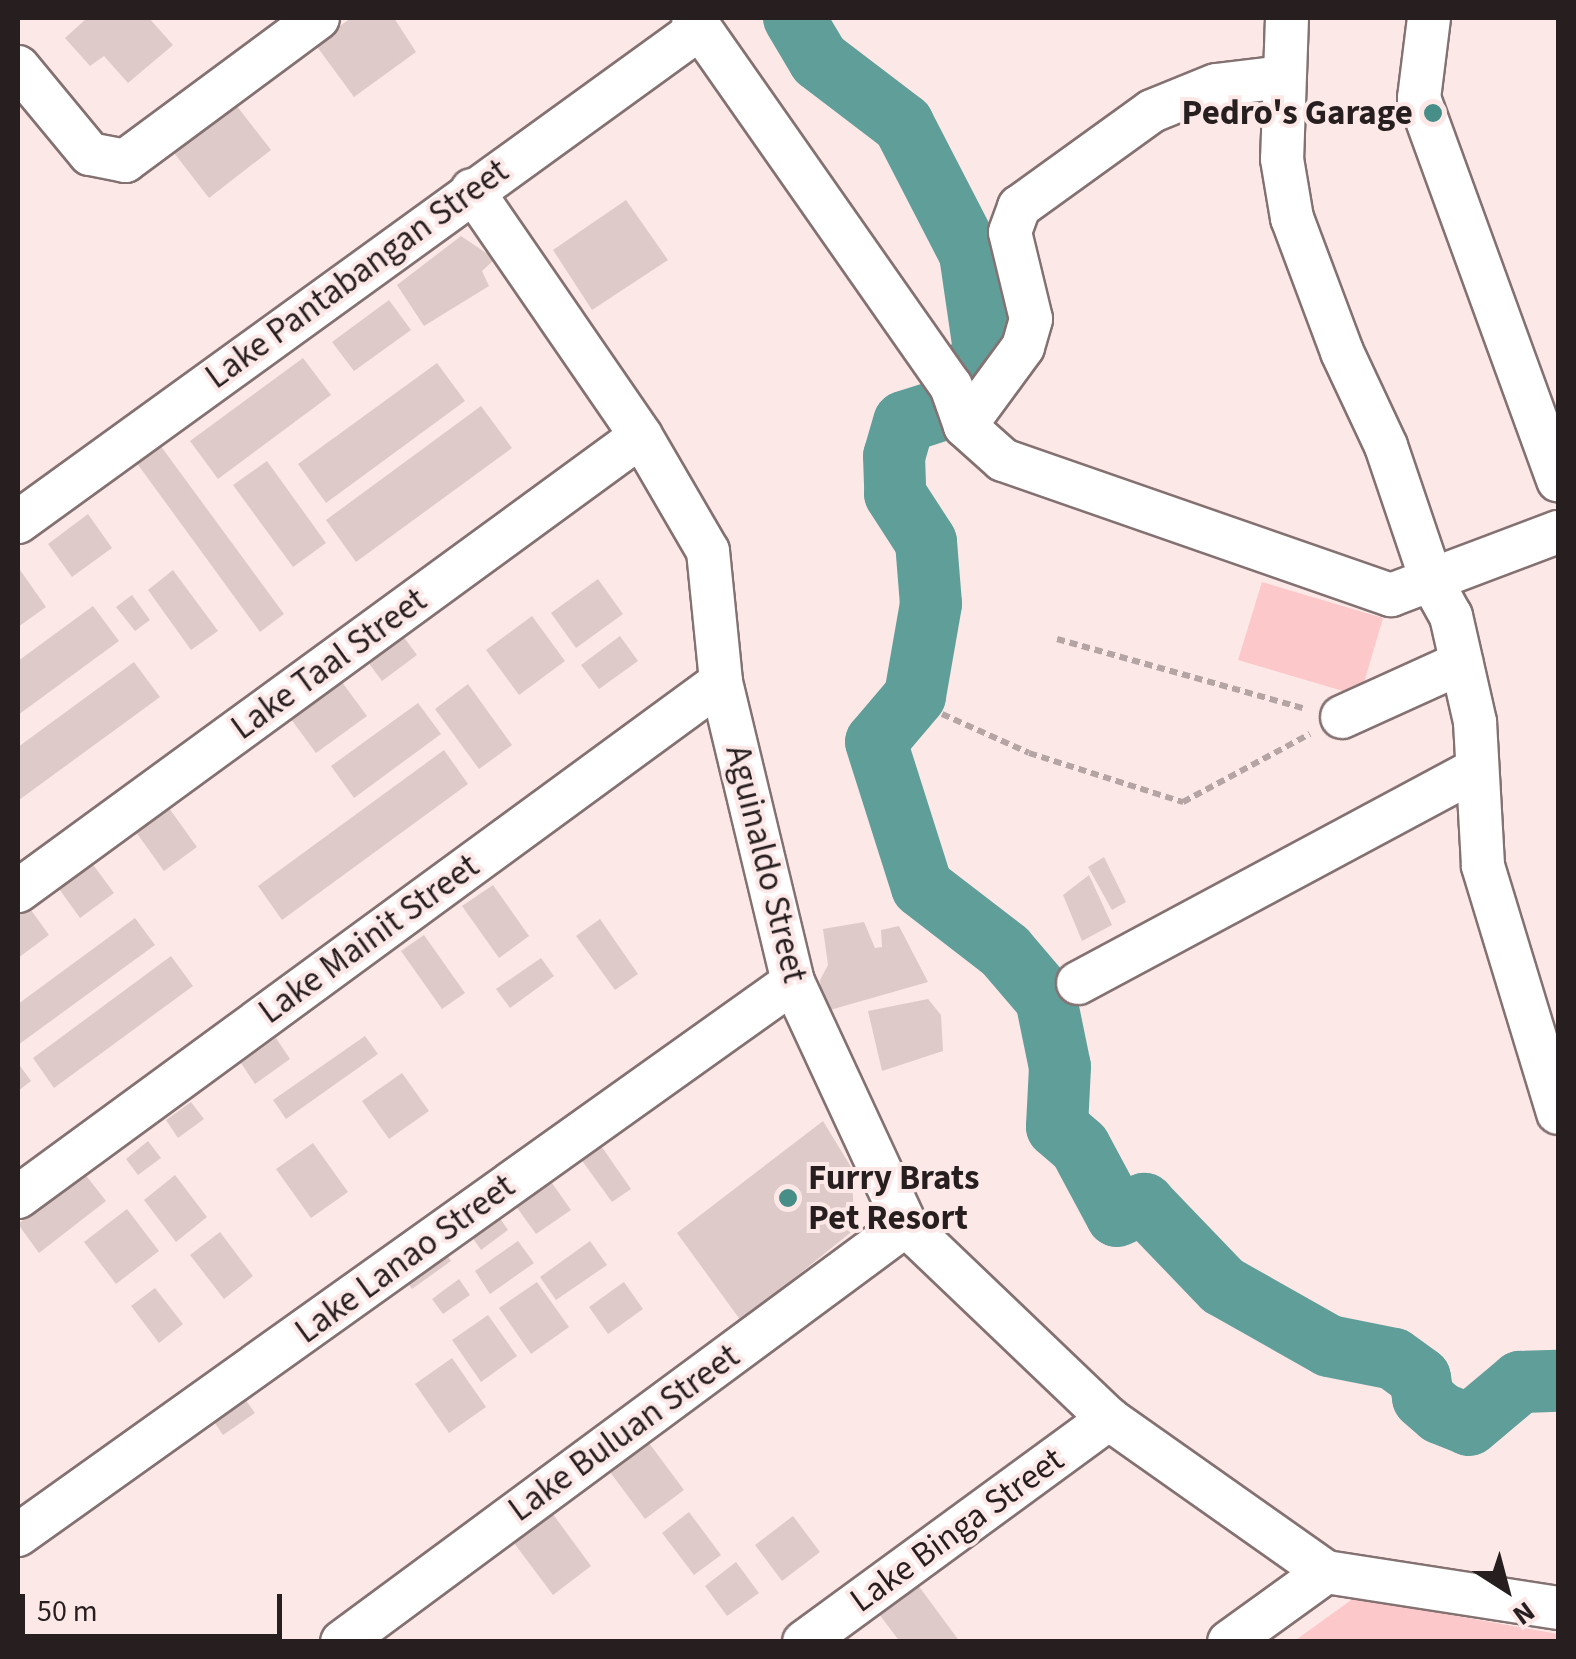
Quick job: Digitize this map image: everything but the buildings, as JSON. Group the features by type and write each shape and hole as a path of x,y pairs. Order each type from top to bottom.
{"street":[{"path":"18,67 90,154 126,161 318,18"},
{"path":"1287,18 1282,159 1292,218 1342,352 1386,446 1432,582 1451,616 1475,722 1483,866 1558,1113"},
{"path":"1429,18 1419,98 1558,480"},
{"path":"696,23 958,409 1023,470 1392,595 1558,532"},
{"name":"Lake Pantabangan Street","path":"18,522 696,23"},
{"path":"958,409 1023,347 1032,320 1010,232 1019,207 1152,111 1216,85 1283,77"},
{"name":"Aguinaldo Street","path":"472,190 641,436 708,551 720,682 793,982 906,1225 1109,1419 1326,1572 1558,1608"},
{"name":"Lake Taal Street","path":"18,891 641,436"},
{"path":"1342,717 1461,663"},
{"name":"Lake Mainit Street","path":"18,1197 720,682"},
{"path":"1078,983 1476,770"},
{"name":"Lake Lanao Street","path":"18,1535 793,982"},
{"name":"Lake Buluan Street","path":"342,1642 906,1225"},
{"name":"Lake Binga Street","path":"804,1642 1109,1419"},
{"path":"1230,1642 1326,1572"}],"path":[{"path":"1057,639 1261,700 1342,717"},
{"path":"942,714 1029,753 1183,802 1342,717"}],"shaded area":[{"path":"1262,582 1383,618 1360,696 1238,660"},
{"path":"1354,1598 1558,1634 1558,1642 1293,1642"}],"waterway":[{"path":"794,18 819,60 903,124 970,254 984,350 951,407 904,422 894,456 895,494 926,542 931,604 915,696 876,742 922,887 1005,951 1046,999 1060,1067 1057,1127 1080,1147 1117,1216 1144,1204 1223,1286 1329,1346 1394,1359 1420,1378 1423,1398 1440,1413 1469,1425 1520,1382 1558,1381"}],"place":[{"name":"Pedro's Garage","path":"1433,113"},
{"name":"Furry Brats Pet Resort","path":"788,1198"}]}
